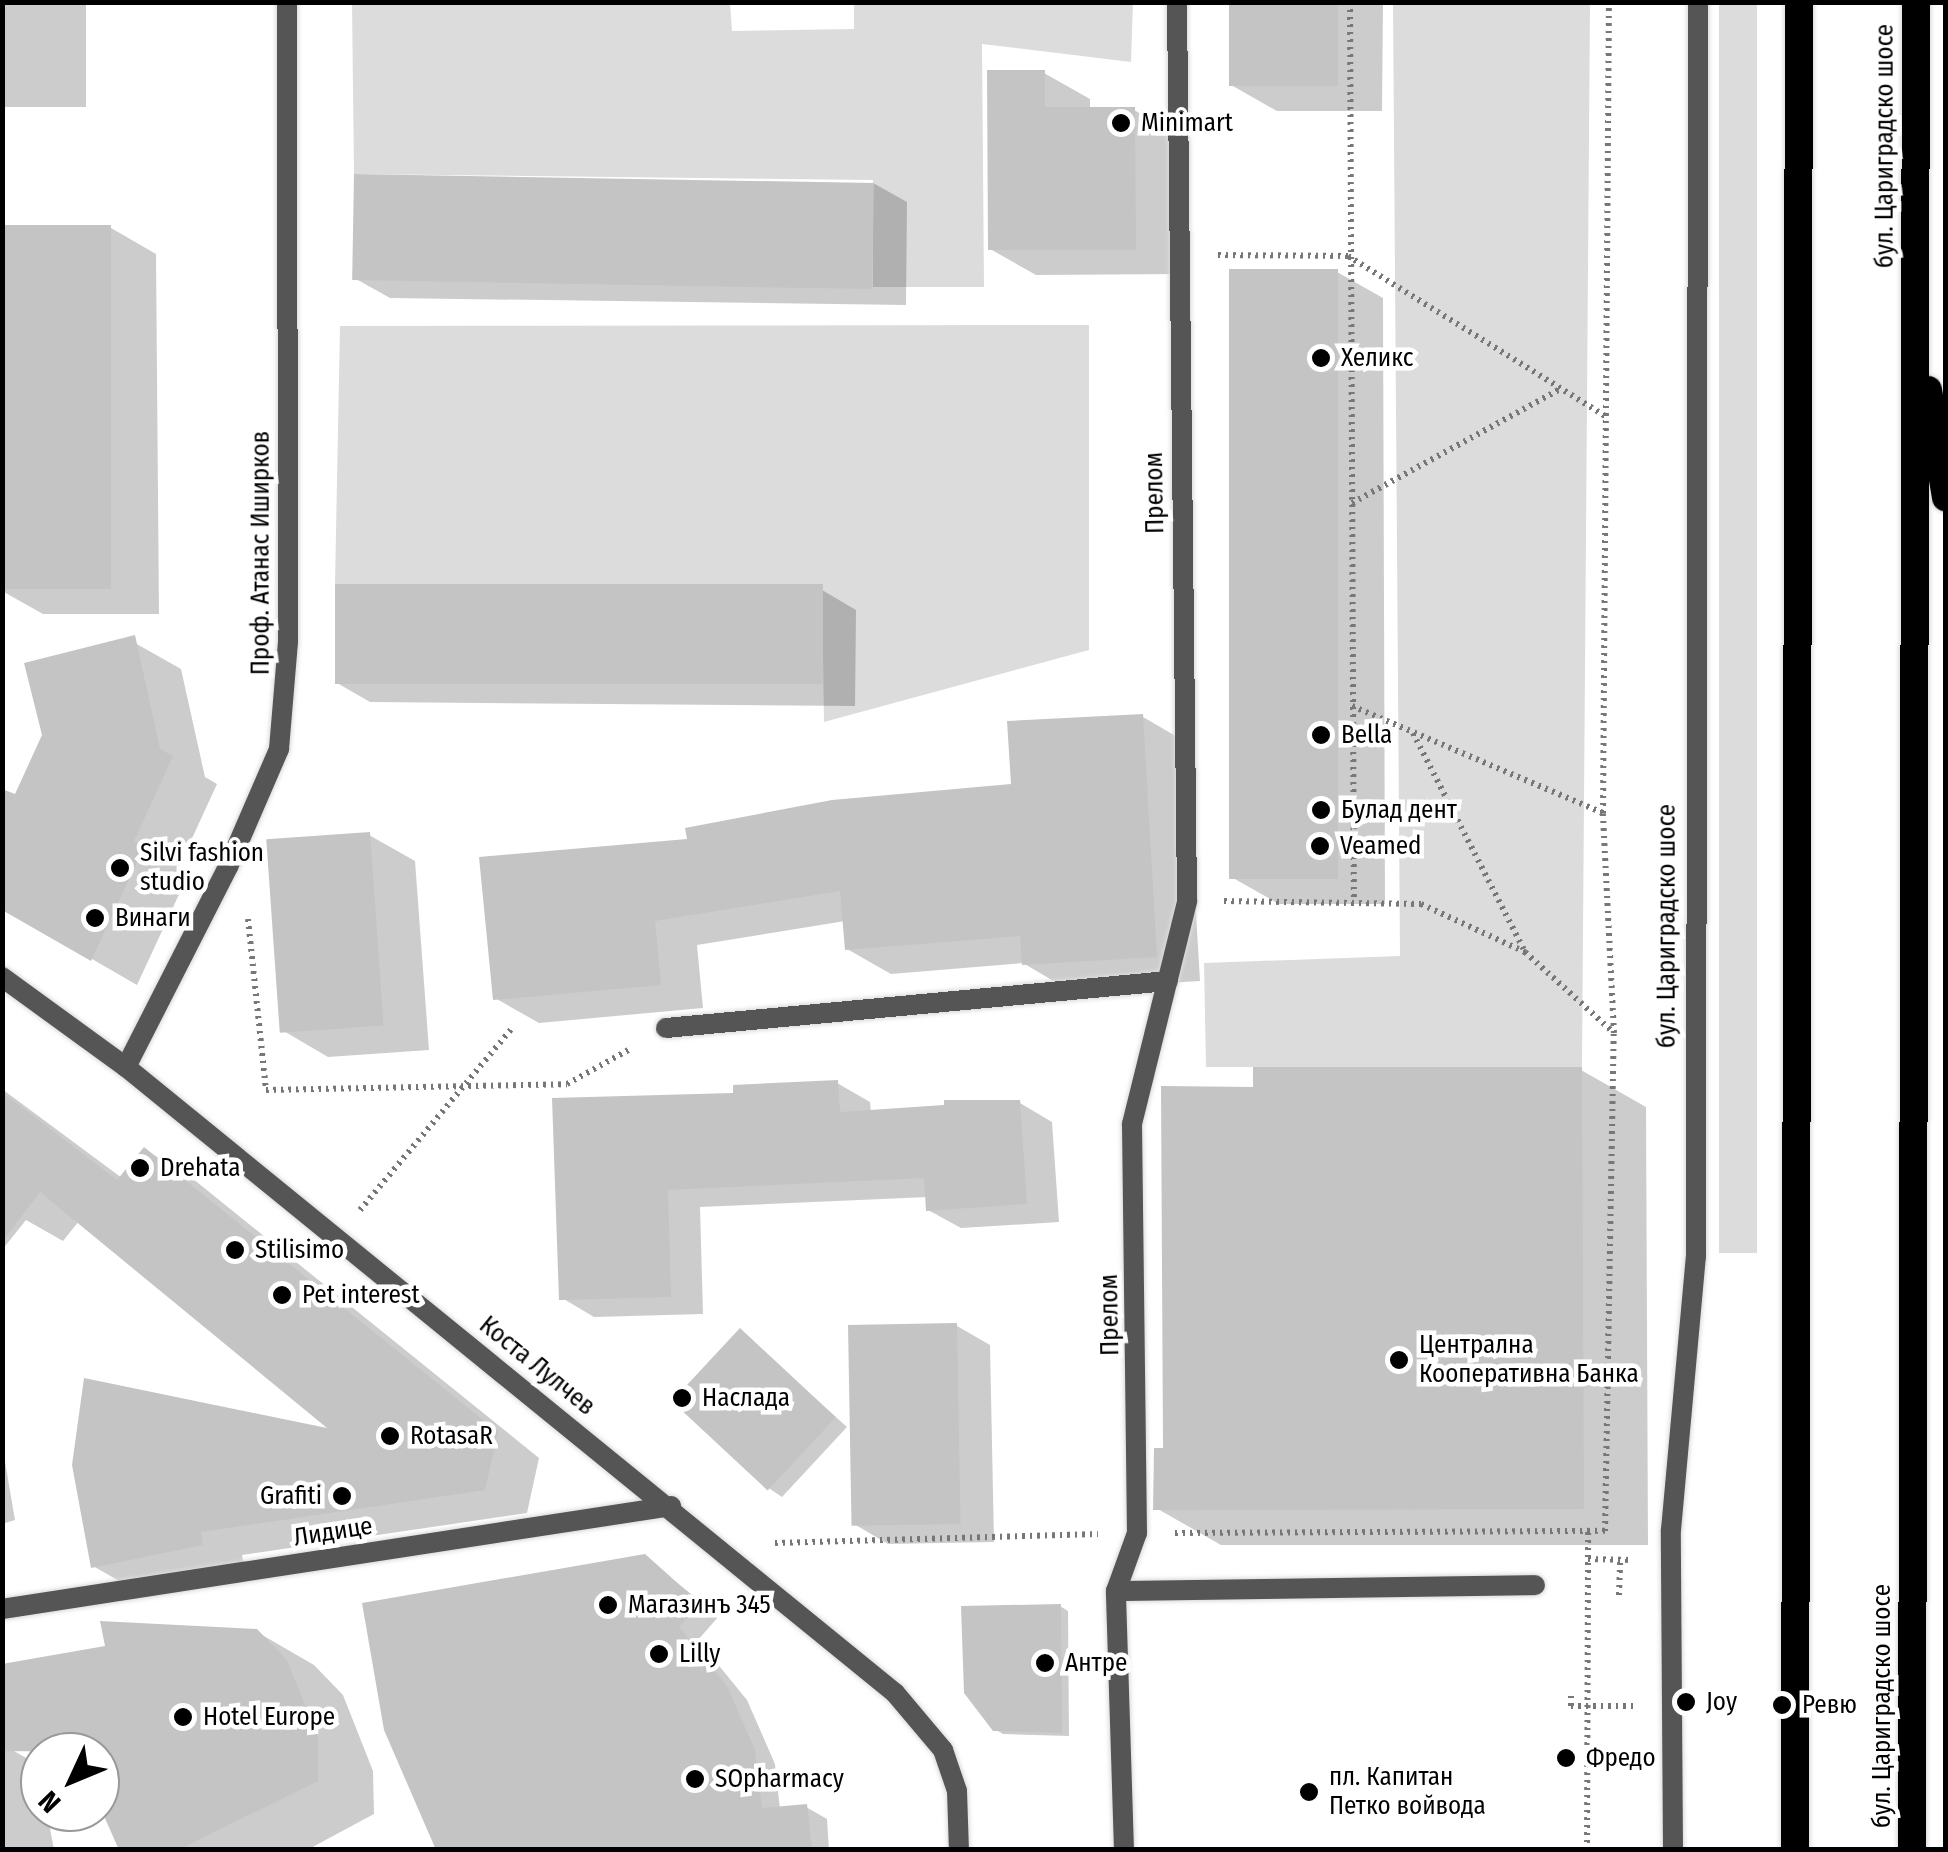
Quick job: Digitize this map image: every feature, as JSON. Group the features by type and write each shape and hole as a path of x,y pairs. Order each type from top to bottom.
{"highway":[{"path":"1796,1850 1800,2"},
{"name":"бул. Цариградско шосе","path":"1912,1850 1916,2"},
{"path":"1915,310 1946,497"}],"street":[{"name":"Проф. Атанас Иширков","path":"126,1067 228,867 279,749 287,658 287,2"},
{"name":"Прелом","path":"1138,1533 1132,1124 1187,901 1176,255 1177,2"},
{"name":"бул. Цариградско шосе","path":"1673,1850 1672,1530 1696,1257 1698,2"},
{"name":"Коста Лулчев","path":"2,977 126,1067 671,1506 923,1722 943,1750 956,1790 959,1850"},
{"path":"666,1028 1168,981"},
{"name":"Лидице","path":"2,1609 671,1506"},
{"path":"1124,1850 1116,1592 1138,1533"},
{"path":"1116,1592 1536,1585"}],"path":[{"path":"1350,2 1348,256 1354,901"},
{"path":"768,1544 1138,1533 1605,1531 1614,1033 1603,812 1609,2"},
{"path":"1176,255 1348,256 1606,417"},
{"path":"1351,503 1561,388"},
{"path":"1352,706 1603,812"},
{"path":"1412,732 1525,952"},
{"path":"228,867 244,878 266,1090 567,1084 666,1028"},
{"path":"1187,901 1420,904 1525,952 1614,1033"},
{"path":"360,1210 513,1027"},
{"path":"1587,1850 1588,1531"},
{"path":"1588,1560 1620,1560 1619,1595"},
{"path":"1571,1696 1571,1706 1644,1706"}],"shaded area":[{"path":"1719,2 1757,2 1757,1253 1719,1253"},
{"path":"352,3 730,3 732,31 854,29 854,3 1133,3 1131,62 982,44 984,287 873,287 873,180 354,174"},
{"path":"1393,3 1590,3 1582,1067 1206,1067 1204,963 1400,956"},
{"path":"1089,325 1089,650 824,722 822,588 335,584 340,326"}],"building":[{"path":"1229,2 1338,2 1338,86 1229,86"},
{"path":"987,70 1045,70 1045,107 1135,107 1136,250 988,250"},
{"path":"354,174 874,183 872,289 352,280"},
{"path":"2,225 111,225 111,589 2,589"},
{"path":"1229,269 1338,269 1338,879 1229,879"},
{"path":"335,584 823,584 823,684 335,684"},
{"path":"135,635 160,749 173,756 134,841 144,847 91,961 2,910 2,789 15,794 42,735 24,663"},
{"path":"1143,714 1157,957 1022,965 1020,936 845,950 840,891 655,921 661,985 493,1000 479,857 687,839 685,828 832,800 1011,784 1007,721"},
{"path":"370,832 384,1026 280,1033 266,839"},
{"path":"1253,1067 1582,1067 1584,1509 1153,1510 1154,1448 1163,1448 1161,1086 1253,1087"},
{"path":"838,1080 840,1112 944,1105 944,1100 1020,1100 1027,1204 926,1211 924,1178 668,1190 671,1297 559,1300 552,1098 733,1093 733,1085"},
{"path":"2,1092 117,1180 144,1147 498,1432 485,1490 201,1532 203,1545 91,1568 72,1465 84,1378 327,1428 40,1192 2,1242"},
{"path":"957,1323 961,1524 852,1526 848,1325"},
{"path":"740,1328 836,1417 768,1490 672,1401"},
{"path":"645,1554 700,1603 679,1627 727,1686 755,1750 762,1808 807,1804 812,1850 436,1850 384,1730 362,1603"},
{"path":"1061,1604 1062,1733 993,1731 964,1693 961,1606"},
{"path":"100,1621 257,1629 287,1660 318,1737 318,1781 178,1850 119,1850 111,1832 120,1832 120,1732 20,1732 20,1751 2,1751 2,1664 105,1646"}],"place":[{"name":"Minimart","path":"1121,123"},
{"name":"Хеликс","path":"1321,358"},
{"name":"Bella","path":"1321,735"},
{"name":"Булад дент","path":"1321,810"},
{"name":"Veamed","path":"1320,846"},
{"name":"Silvi fashion studio","path":"120,868"},
{"name":"Винаги","path":"95,918"},
{"name":"Drehata","path":"140,1168"},
{"name":"Stilisimo","path":"235,1250"},
{"name":"Pet interest","path":"282,1295"},
{"name":"Централна Кооперативна Банка","path":"1399,1360"},
{"name":"Наслада","path":"682,1398"},
{"name":"RotasaR","path":"390,1436"},
{"name":"Grafiti","path":"342,1496"},
{"name":"Магазинъ 345","path":"608,1605"},
{"name":"Lilly","path":"659,1654"},
{"name":"Антре","path":"1045,1663"},
{"name":"Joy","path":"1686,1702"},
{"name":"Ревю","path":"1782,1705"},
{"name":"Hotel Europe","path":"183,1717"},
{"name":"Фредо","path":"1566,1758"},
{"name":"SOpharmacy","path":"695,1779"},
{"name":"пл. Капитан Петко войвода","path":"1309,1792"}]}
